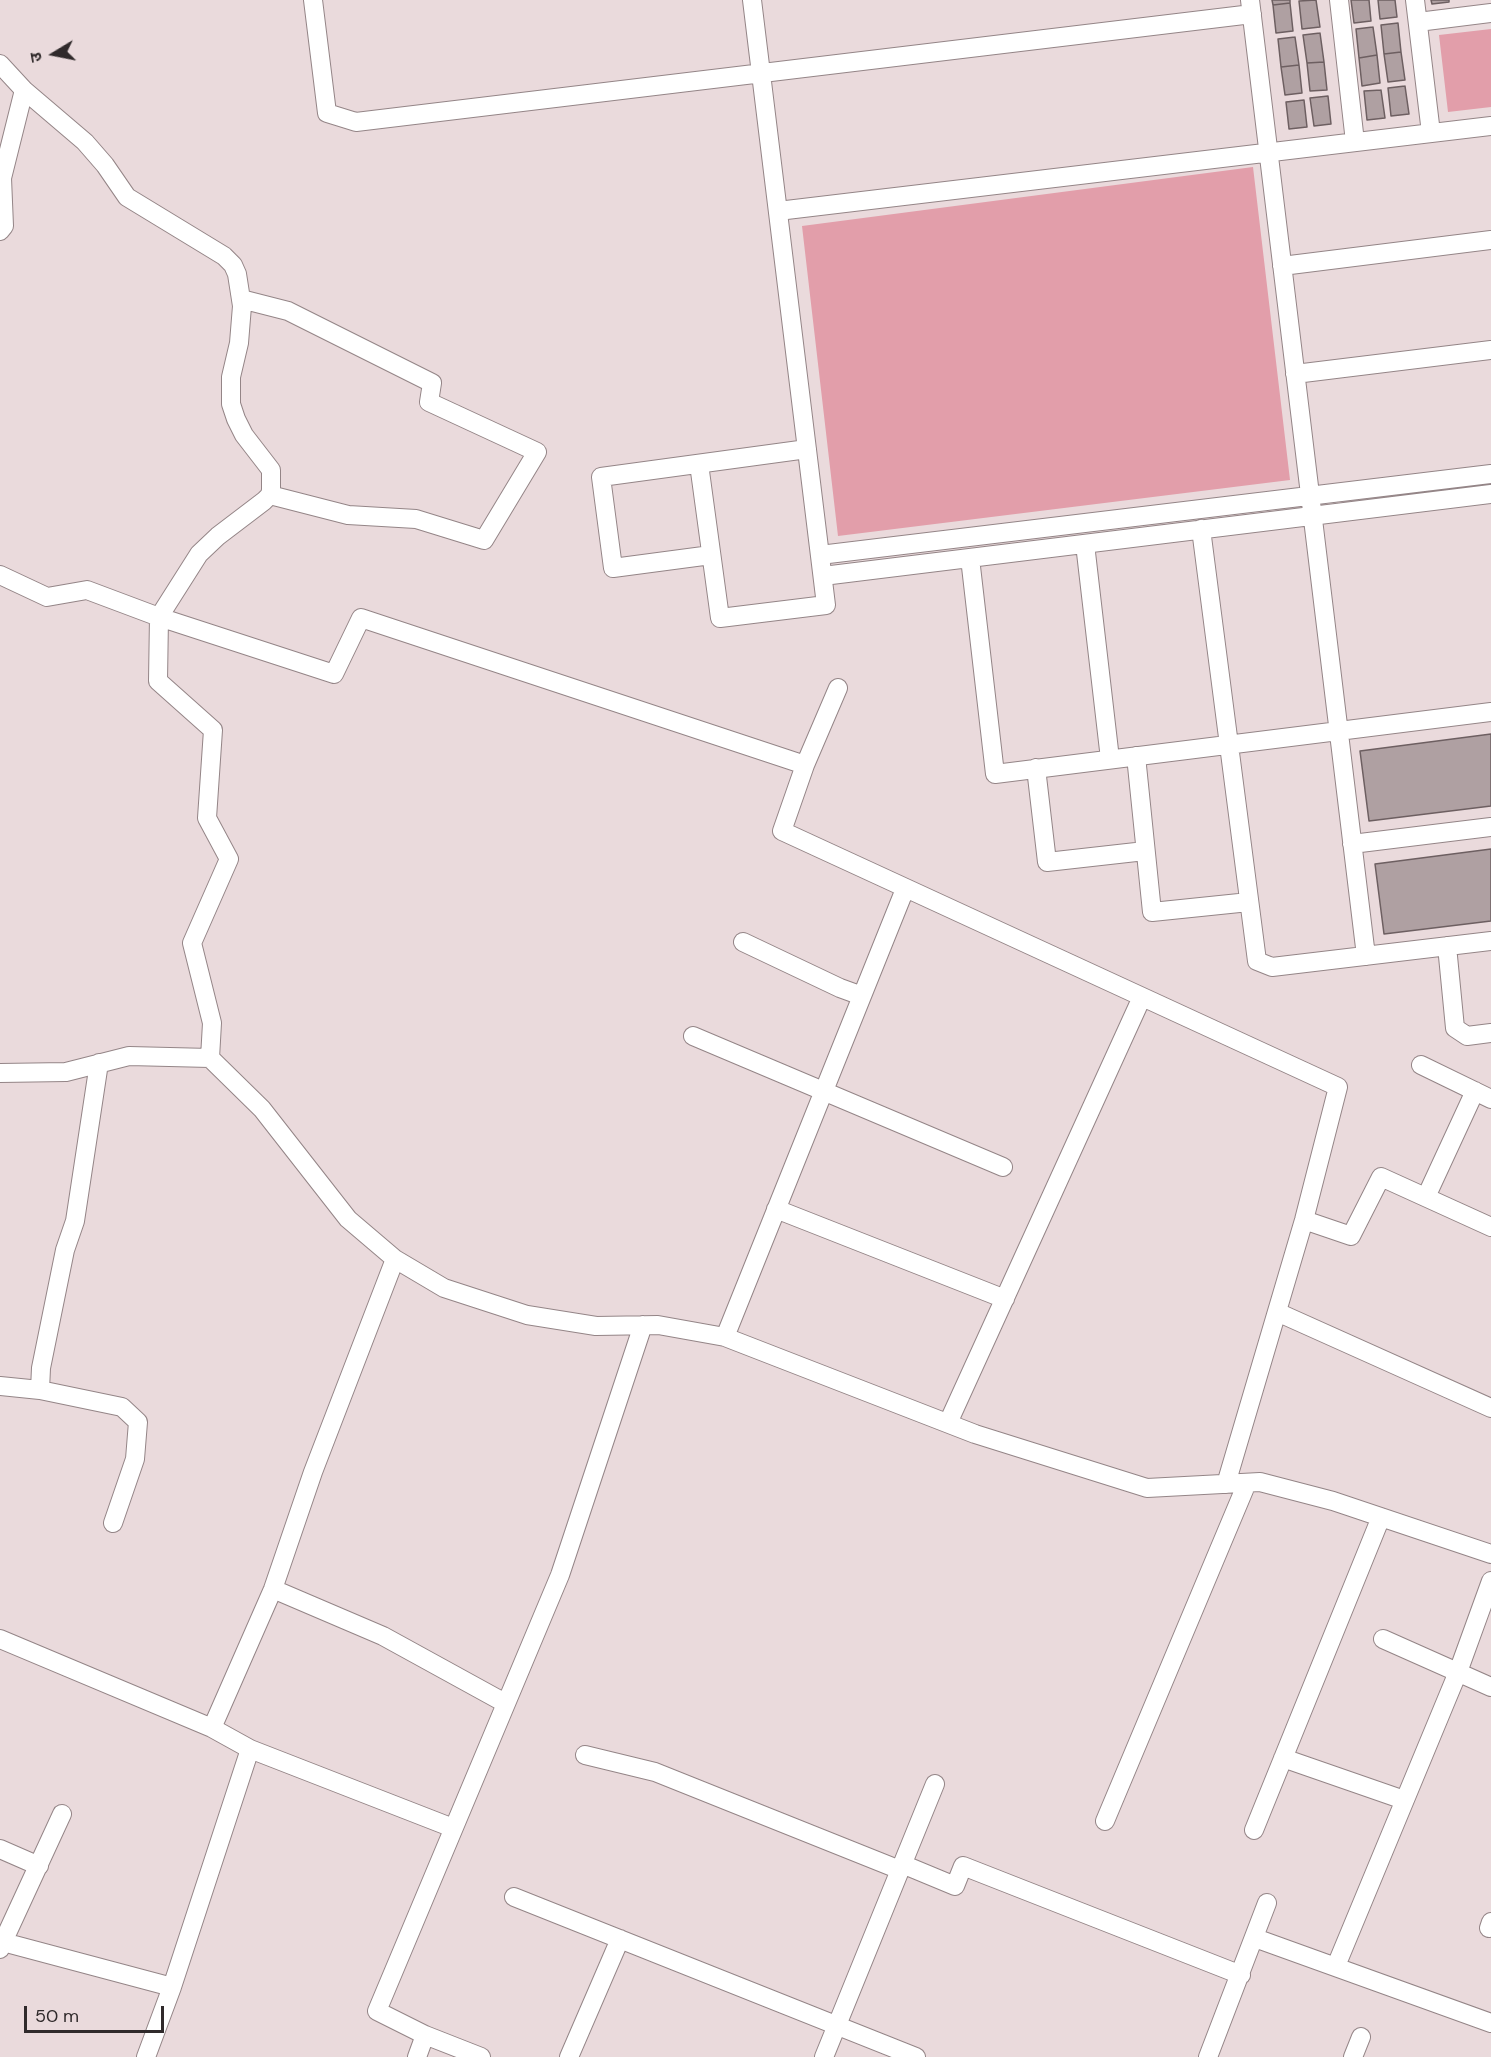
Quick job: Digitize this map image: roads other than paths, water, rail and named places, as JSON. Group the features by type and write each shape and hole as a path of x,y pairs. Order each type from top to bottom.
{"street":[{"path":"313,0 327,113 356,122 761,73 1251,7 1366,956"},
{"path":"699,464 720,618 826,605 753,0"},
{"path":"1339,0 1354,142"},
{"path":"1415,0 1431,133"},
{"path":"1418,22 1491,13"},
{"path":"0,64 24,90 85,142 109,170 127,197 224,256 233,265 237,274 241,299 238,343 231,377 231,404 244,435 271,470 270,495 199,554 159,617 159,681 213,730 207,818 229,859 192,943 212,1023 210,1058"},
{"path":"0,231 4,226 2,178 24,90"},
{"path":"778,211 1491,126"},
{"path":"1282,266 1491,240"},
{"path":"241,299 288,311 432,383 429,402 537,452 484,540 416,519 348,515 270,495"},
{"path":"1295,374 1491,350"},
{"path":"711,555 613,568 601,477 807,449"},
{"path":"820,555 1491,474"},
{"path":"823,576 1491,494"},
{"path":"1201,529 1257,961 1272,967 1491,941"},
{"path":"1085,544 1110,759"},
{"path":"970,558 995,774 1491,712"},
{"path":"0,575 47,597 87,590 159,617 334,674 360,618 805,765"},
{"path":"838,688 805,765 782,831 1338,1087 1304,1220 1226,1484"},
{"path":"1136,756 1152,912 1249,902"},
{"path":"1036,768 1047,862 1145,851"},
{"path":"1352,844 1491,827"},
{"path":"725,1336 905,889"},
{"path":"743,942 840,988 862,996"},
{"path":"1447,946 1455,1028 1467,1036 1491,1033"},
{"path":"948,1423 1142,997"},
{"path":"693,1036 1003,1167"},
{"path":"0,1073 66,1072 129,1056 210,1058 262,1109 348,1219 395,1259 444,1288 526,1315 596,1326 658,1325 725,1336 975,1434 1146,1488 1260,1482 1333,1502 1491,1554"},
{"path":"40,1390 41,1368 60,1271 75,1221 99,1063"},
{"path":"1421,1065 1483,1095 1425,1197"},
{"path":"1304,1220 1351,1236 1381,1177 1491,1227"},
{"path":"776,1209 1005,1299"},
{"path":"212,1728 273,1589 314,1472 395,1259"},
{"path":"1277,1312 1491,1408"},
{"path":"481,2057 425,2035 376,2011 560,1575 644,1325"},
{"path":"0,1386 40,1390 122,1407 138,1422 135,1459 113,1523"},
{"path":"1105,1821 1247,1483"},
{"path":"1254,1830 1381,1517"},
{"path":"1335,1966 1458,1672 1491,1581"},
{"path":"273,1589 383,1636 505,1703"},
{"path":"0,1639 212,1728 250,1749 453,1827"},
{"path":"1383,1639 1491,1687"},
{"path":"146,2057 172,1987 250,1749"},
{"path":"585,1755 655,1772 955,1886 963,1866 1241,1975"},
{"path":"1283,1758 1404,1800"},
{"path":"824,2057 935,1784"},
{"path":"63,1814 2,1946 172,1987"},
{"path":"0,1849 39,1866"},
{"path":"514,1897 916,2057"},
{"path":"1208,2057 1267,1903"},
{"path":"1255,1938 1491,2023"},
{"path":"569,2057 620,1939"},
{"path":"417,2057 425,2035"},
{"path":"1353,2057 1361,2037"}]}
